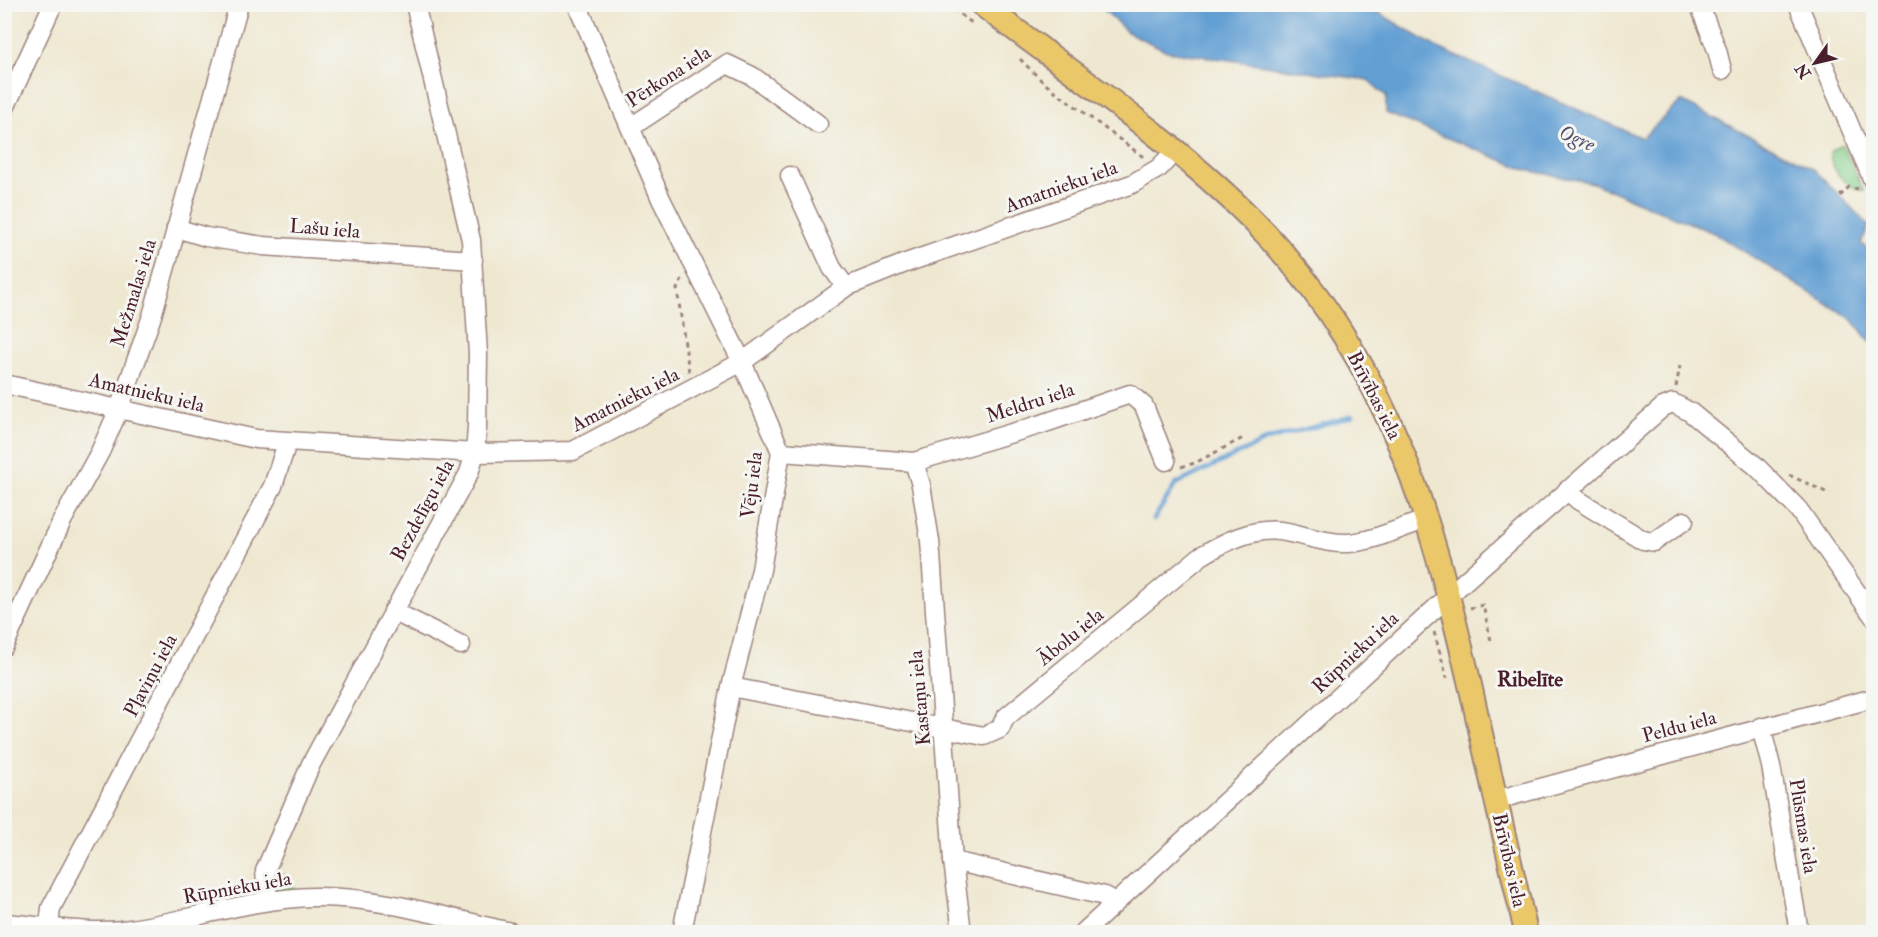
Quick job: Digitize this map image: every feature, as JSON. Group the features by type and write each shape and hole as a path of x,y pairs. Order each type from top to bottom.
{"main road":[{"name":"Brīvības iela","path":"978,15 1175,151 1245,212 1283,253 1321,301 1379,397 1407,458 1456,602 1496,800 1526,933"}],"street":[{"path":"4,110 53,4"},
{"name":"Mežmalas iela","path":"4,646 62,521 100,452 119,409 152,316 239,4"},
{"name":"Bezdelīgu iela","path":"268,901 265,872 311,764 470,473 475,453 478,354 473,260 468,229 415,4"},
{"name":"Vēju iela","path":"577,4 689,260 742,362 781,452 761,570 731,687 682,933"},
{"path":"1699,4 1718,50 1722,70"},
{"path":"1797,4 1874,183"},
{"name":"Pērkona iela","path":"631,127 727,64 752,76 818,124"},
{"name":"Amatnieku iela","path":"4,384 256,440 475,453 573,451 692,391 742,362 846,287 903,264 1132,184 1159,168 1175,151"},
{"path":"790,176 832,268 846,287"},
{"name":"Lašu iela","path":"176,228 206,237 263,246 473,260"},
{"name":"Meldru iela","path":"781,452 914,462 1040,425 1130,394 1144,406 1166,461"},
{"path":"1666,406 1703,421 1756,466 1798,509 1816,532 1874,617"},
{"name":"Rūpnieku iela","path":"1084,933 1116,902 1456,602 1567,490 1666,406"},
{"name":"Pļaviņu iela","path":"49,926 51,908 273,486 287,443"},
{"name":"Kastaņu iela","path":"914,462 921,485 930,541 953,861 962,933"},
{"path":"1567,490 1578,500 1643,540 1654,542 1684,521"},
{"name":"Ābolu iela","path":"731,687 984,736 1000,729 1005,718 1202,556 1223,543 1263,531 1279,531 1331,543 1352,543 1428,519"},
{"path":"393,611 461,645"},
{"name":"Peldu iela","path":"1496,800 1874,698"},
{"name":"Plūsmas iela","path":"1761,727 1771,766 1799,933"},
{"path":"953,861 1106,896 1116,902"},
{"name":"Rūpnieku iela","path":"4,923 106,931 130,929 268,901 303,898 373,902 511,933"}],"path":[{"path":"946,4 978,15"},
{"path":"1018,57 1044,83 1159,168"},
{"path":"1840,196 1849,187"},
{"path":"689,260 677,289 692,391"},
{"path":"1666,406 1680,366"},
{"path":"1166,461 1172,466 1195,463 1243,438"},
{"path":"1756,466 1773,467 1830,494"},
{"path":"1456,602 1482,605 1491,641"},
{"path":"269,860 291,880 303,898"}],"green space":[{"path":"1842,144 1864,191 1840,177 1833,165 1830,152"},
{"path":"275,865 282,878 290,882 295,891 278,892 272,879"}],"water":[{"name":"Ogre","path":"1099,5 1366,5 1436,47 1642,138 1681,101 1814,169 1869,226 1861,243 1873,254 1873,346 1852,319 1716,234 1593,183 1526,170 1386,113 1386,96 1368,80 1167,51 1127,32"}],"waterway":[{"path":"1154,519 1176,484 1267,440 1353,416"}],"district":[{"name":"Ribelīte","path":"1530,679"}]}
